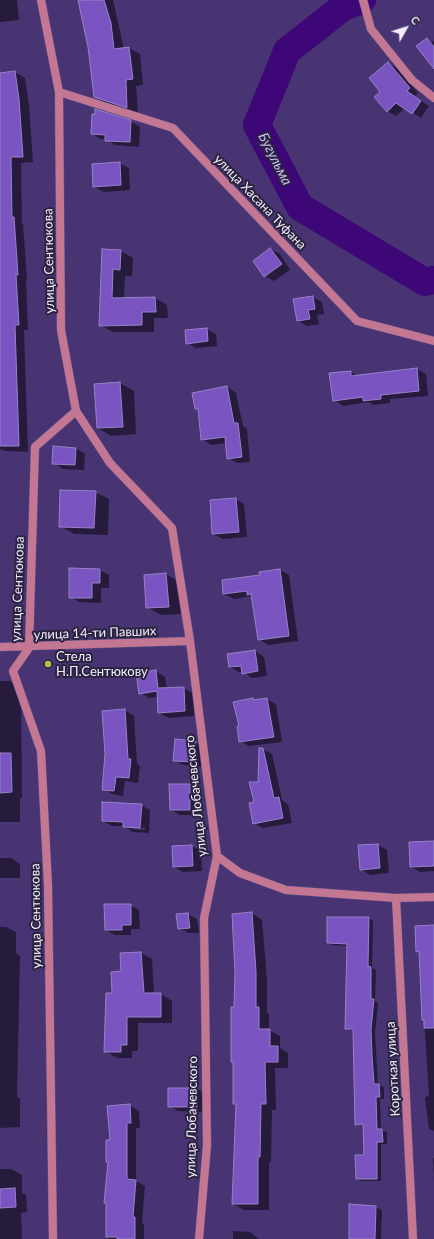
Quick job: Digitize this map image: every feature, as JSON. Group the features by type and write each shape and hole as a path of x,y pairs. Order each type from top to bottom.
{"street":[{"name":"улица Сентюкова","path":"41,0 59,92 61,330 76,411 35,447 29,648 13,670 41,751 48,885 53,1239"},
{"path":"363,0 371,29 412,80 434,98"},
{"name":"улица Хасана Туфана","path":"59,92 173,128 357,321 434,340"},
{"name":"улица Лобачевского","path":"76,411 110,463 172,528 190,641 217,856 204,918 206,1145 200,1239"},
{"name":"улица 14-ти Павших","path":"0,647 29,648 190,641"},
{"path":"217,856 240,873 286,890 396,898 434,897"},
{"name":"Короткая улица","path":"396,898 413,1239"}],"building":[{"path":"78,0 104,0 111,23 114,49 129,47 133,79 126,80 127,108 94,97 88,47"},
{"path":"427,38 434,47 434,69 416,46"},
{"path":"388,62 410,88 407,91 421,101 412,114 396,103 387,112 374,97 380,92 369,78"},
{"path":"15,71 19,99 23,157 11,157 12,217 14,217 18,275 16,275 19,325 15,325 19,446 0,446 0,73"},
{"path":"95,109 131,120 130,142 105,141 105,135 91,134 92,114 95,114"},
{"path":"120,162 121,185 93,187 92,164"},
{"path":"270,248 282,264 264,277 253,261"},
{"path":"102,249 121,250 120,270 113,269 112,298 155,297 156,312 142,312 142,325 99,326"},
{"path":"313,296 315,309 308,310 310,319 297,321 293,299"},
{"path":"207,328 208,341 186,344 185,330"},
{"path":"417,368 419,391 381,395 381,399 363,401 363,397 333,401 329,373 351,371 351,376"},
{"path":"120,382 123,427 97,428 94,384"},
{"path":"227,386 234,423 238,423 242,457 227,459 225,437 201,440 198,409 195,409 192,393"},
{"path":"53,446 76,448 75,465 52,464"},
{"path":"60,490 96,491 94,528 59,527"},
{"path":"236,498 239,532 212,534 210,500"},
{"path":"69,568 100,569 100,583 92,583 92,598 69,598"},
{"path":"280,569 289,636 258,640 251,594 247,595 247,591 223,594 222,580 260,575 259,572"},
{"path":"166,573 169,607 146,608 144,575"},
{"path":"255,650 258,671 242,674 241,666 229,667 227,654"},
{"path":"156,670 158,688 184,687 185,711 158,713 157,691 139,694 136,673"},
{"path":"253,698 253,700 267,698 274,737 239,742 237,726 239,726 233,702"},
{"path":"125,709 128,759 131,759 129,778 116,777 114,791 102,790 105,754 102,711"},
{"path":"175,739 196,741 195,762 173,761"},
{"path":"259,748 263,748 274,798 279,797 283,818 253,824 249,803 254,802 249,782 258,782"},
{"path":"0,753 11,753 12,792 0,793"},
{"path":"169,784 190,784 190,810 170,810"},
{"path":"102,802 142,804 140,828 123,827 123,822 102,821"},
{"path":"434,841 434,866 410,867 409,842"},
{"path":"378,844 380,868 360,870 358,845"},
{"path":"192,845 193,866 173,867 172,846"},
{"path":"104,904 131,904 131,925 122,925 122,930 105,930"},
{"path":"252,912 256,972 256,1007 259,1007 259,1029 270,1029 270,1046 278,1046 278,1062 265,1062 266,1104 261,1104 260,1157 258,1157 258,1204 232,1204 236,1104 233,1104 233,1062 231,1062 231,1007 234,1007 235,972 232,914"},
{"path":"188,913 190,928 178,929 176,914"},
{"path":"327,917 369,917 368,966 371,967 371,999 374,999 371,1029 372,1056 374,1084 379,1084 380,1097 376,1097 377,1129 382,1129 383,1142 377,1142 377,1179 356,1179 355,1155 364,1155 363,1124 355,1125 353,1029 345,1029 347,944 327,943"},
{"path":"434,925 434,1028 424,1028 424,1020 422,1020 419,951 416,952 415,926"},
{"path":"141,952 144,993 161,993 161,1017 127,1017 127,1045 121,1045 121,1052 104,1052 106,993 112,993 111,972 121,971 120,953"},
{"path":"168,1088 197,1088 197,1107 168,1107"},
{"path":"130,1104 131,1123 127,1123 127,1179 136,1180 133,1217 135,1217 135,1239 117,1239 117,1237 106,1237 106,1203 104,1203 108,1162 106,1162 106,1140 110,1140 107,1106"},
{"path":"15,1188 16,1207 0,1208 0,1189"},
{"path":"349,1204 376,1206 375,1239 349,1239"}],"waterway":[{"name":"Бугульма","path":"362,0 343,7 287,51 257,125 300,207 425,282 434,280"}],"place":[{"name":"Стела Н.П.Сентюкову","path":"48,664"}]}
